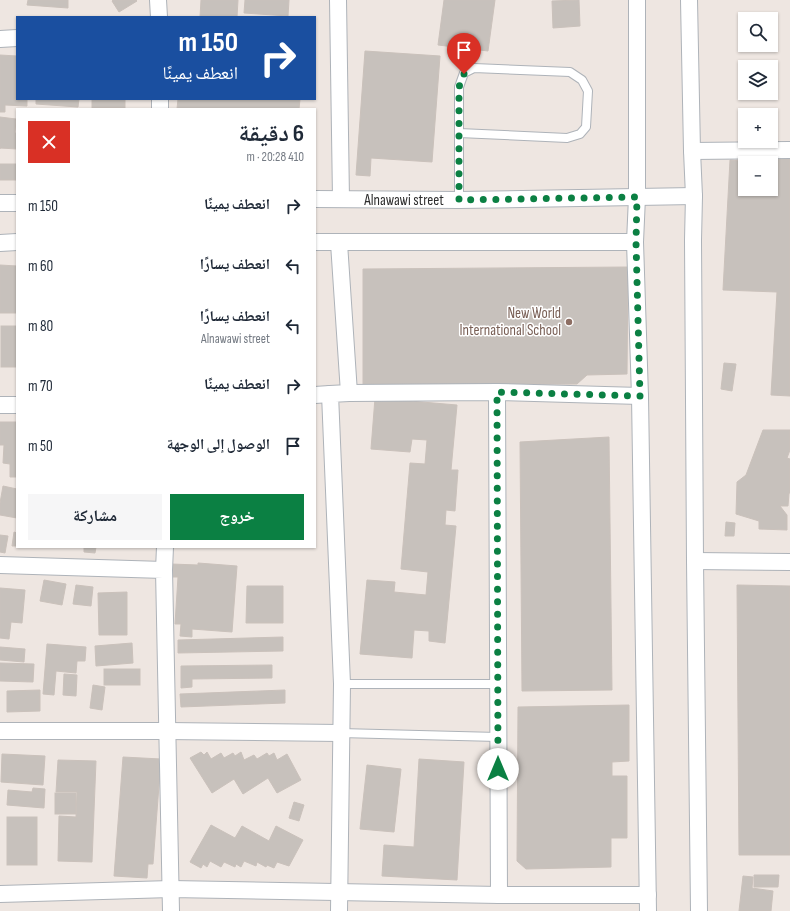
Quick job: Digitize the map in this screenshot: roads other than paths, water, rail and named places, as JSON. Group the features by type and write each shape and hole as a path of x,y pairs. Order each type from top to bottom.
{"street":[{"path":"158,0 159,16"},
{"path":"338,0 341,199"},
{"path":"637,0 636,242 640,396 648,911"},
{"path":"689,0 694,196 695,561 699,911"},
{"path":"0,39 16,38"},
{"path":"692,151 790,150"},
{"name":"Alnawawi street","path":"316,199 459,200 694,196"},
{"path":"0,203 16,202"},
{"path":"0,243 16,242"},
{"path":"316,242 636,242"},
{"path":"339,243 349,393"},
{"path":"339,911 340,733 342,684 322,394 497,392 640,396"},
{"path":"497,392 499,895"},
{"path":"0,405 16,405"},
{"path":"165,548 164,570 171,911"},
{"path":"695,561 790,562"},
{"path":"0,565 164,570"},
{"path":"0,731 340,733"},
{"path":"0,894 171,889 499,895 648,895"}],"lane":[{"path":"459,133 567,138 580,134 586,127 588,91 582,80 570,72 474,68 464,74 459,87 459,133 459,200"},
{"path":"342,684 498,684"},
{"path":"340,733 498,737"}],"place":[{"name":"New World International School","path":"569,322"}]}
